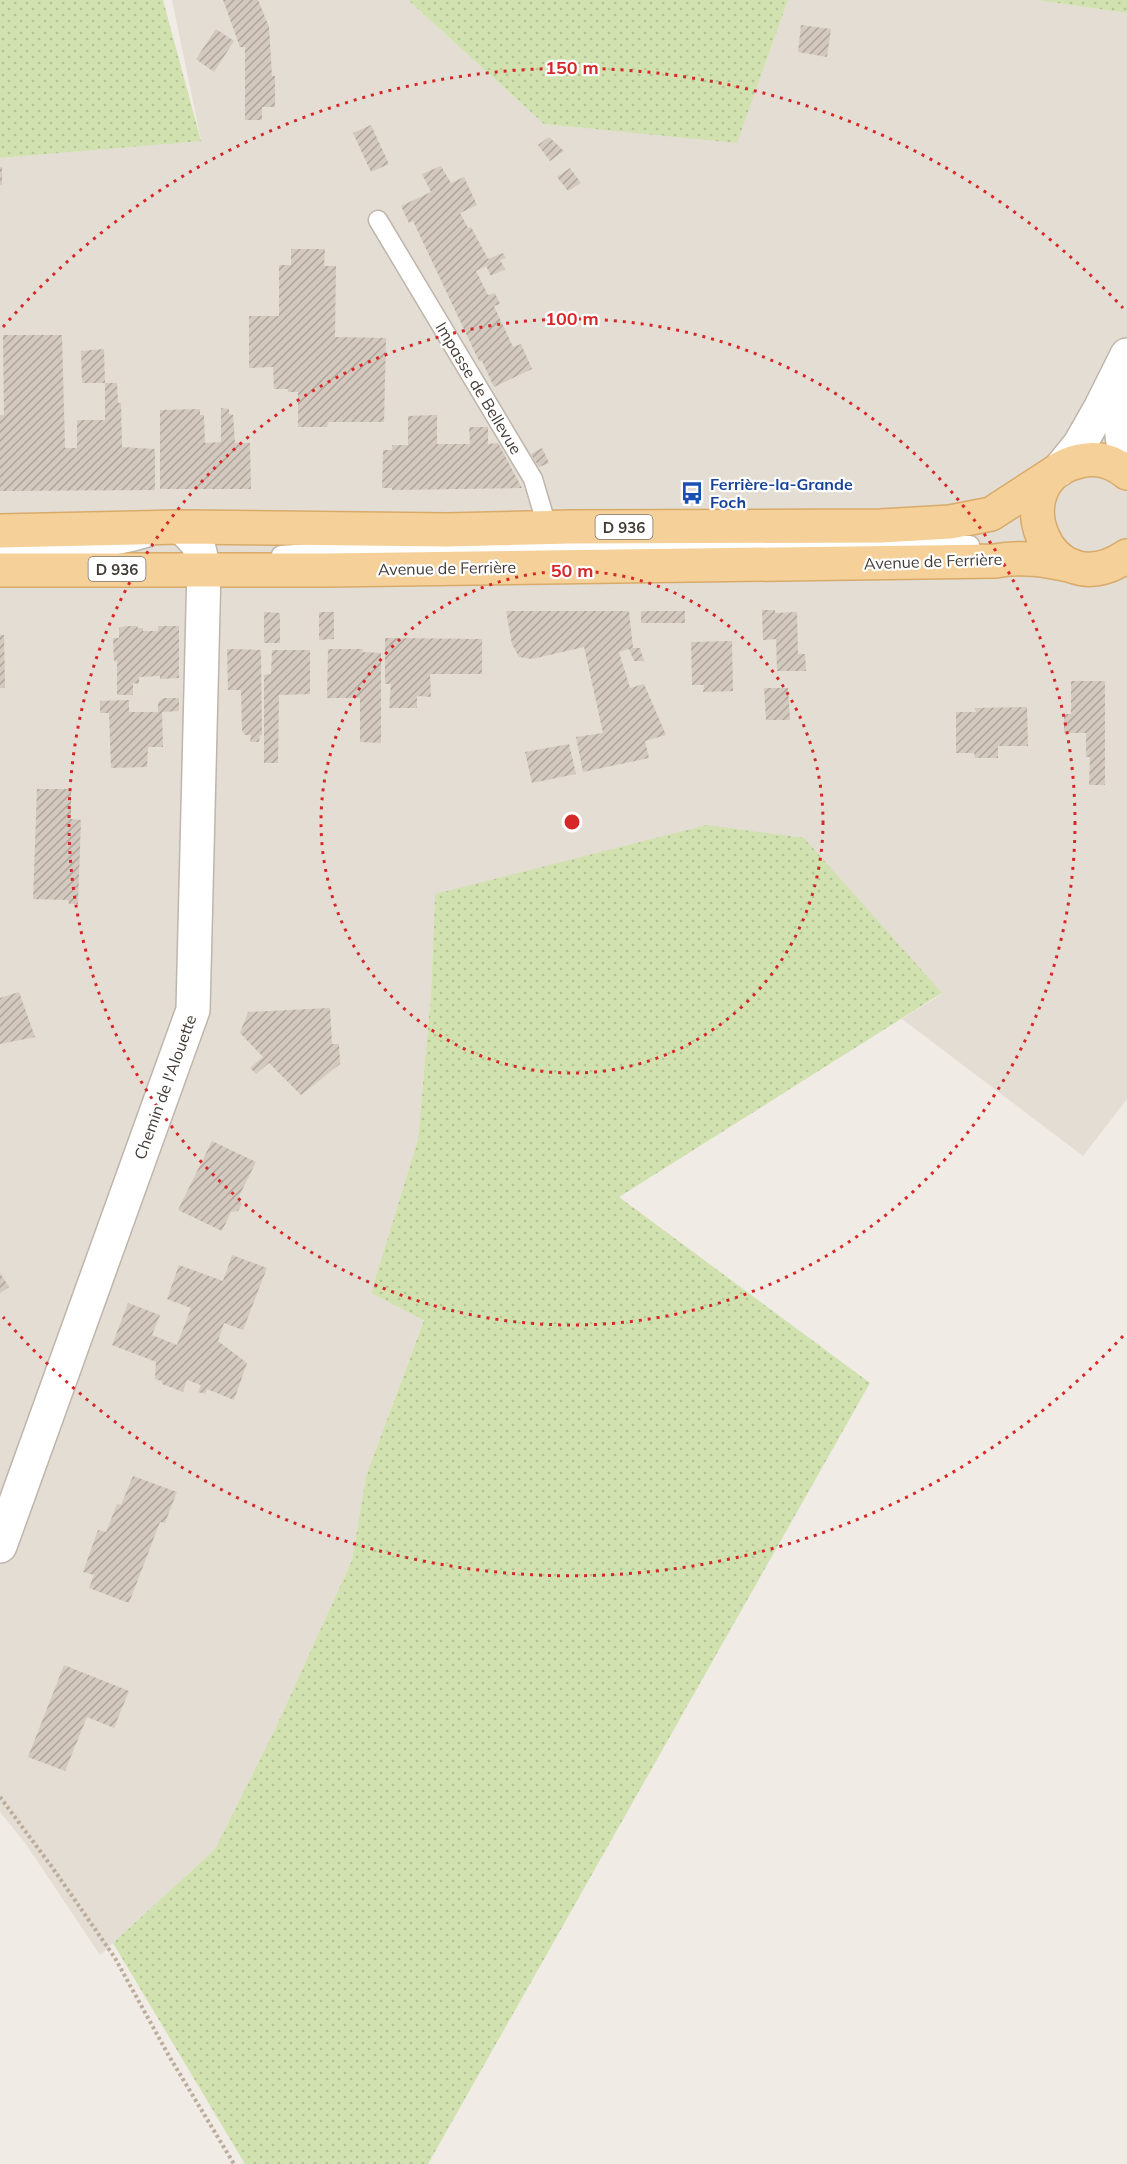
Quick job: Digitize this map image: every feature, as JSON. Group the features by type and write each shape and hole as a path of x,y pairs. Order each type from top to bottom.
{"main road":[{"name":"Avenue de Ferrière","path":"0,570 213,564 549,548 950,522 991,514 1073,462 1089,459 1105,461 1120,467 1127,473"},
{"path":"1056,472 1043,488 1037,506 1037,525 1044,542 1056,557 1073,566"},
{"name":"Avenue de Ferrière","path":"0,531 182,527 360,530 549,548 995,561 1013,558 1041,559 1087,569 1102,568 1127,556"}],"street":[{"path":"1125,358 1121,409 1124,450 1127,460"},
{"path":"1056,472 1080,444 1125,358"},
{"path":"182,527 213,564"},
{"path":"213,564 205,546 215,534 228,528"},
{"name":"Chemin de l'Alouette","path":"0,1546 193,1010 213,564"}],"lane":[{"name":"Impasse de Bellevue","path":"378,220 533,479 549,548"},
{"path":"0,552 69,552 124,546 182,527"}],"path":[{"path":"0,1797 52,1867 115,1959 169,2056 234,2164"}],"shaded area":[{"path":"172,0 408,0 544,124 737,142 788,0 1036,0 1127,13 1127,1099 1083,1156 902,1019 942,994 435,894 431,993 418,1139 371,1293 424,1319 366,1476 352,1560 276,1727 215,1849 100,1955 25,1843 0,1812 0,158 201,140"}],"green space":[{"path":"0,0 163,0 201,141 0,158"},
{"path":"408,0 788,0 737,143 544,124"},
{"path":"1036,0 1127,0 1127,13"},
{"path":"707,825 804,838 942,993 619,1197 870,1383 428,2164 245,2164 113,1943 215,1849 276,1727 352,1560 366,1476 424,1320 371,1293 418,1139 431,993 435,894"}],"building":[{"path":"223,0 258,0 269,27 272,76 275,76 275,107 262,107 262,120 245,120 245,47 240,47"},
{"path":"801,25 831,29 827,57 798,52"},
{"path":"216,29 234,41 214,72 196,59"},
{"path":"371,125 389,164 371,172 353,133"},
{"path":"549,137 564,151 550,161 538,145"},
{"path":"441,166 451,183 464,177 477,205 460,213 468,228 471,227 488,259 503,253 506,258 500,260 505,269 491,276 486,266 476,271 488,295 495,293 500,304 494,306 513,347 521,344 532,369 494,387 482,361 479,361 413,221 409,223 401,206 431,192 422,174"},
{"path":"0,167 2,167 2,185 0,185"},
{"path":"570,168 581,183 568,191 557,177"},
{"path":"291,249 325,249 324,266 336,266 335,337 386,338 384,422 328,422 327,427 298,427 298,392 274,389 273,367 249,368 249,316 279,316 279,265 291,265"},
{"path":"3,335 62,335 65,448 77,448 77,420 105,420 105,383 117,383 118,403 121,403 122,447 155,449 155,490 0,491 0,415 4,415"},
{"path":"104,349 105,383 82,383 81,351"},
{"path":"221,408 229,409 229,414 233,415 235,443 250,443 251,489 160,489 160,410 200,409 200,415 204,415 205,443 221,442"},
{"path":"437,415 437,444 470,444 469,427 488,427 488,444 498,443 522,488 392,490 392,488 382,488 383,450 392,450 392,445 408,445 408,416"},
{"path":"542,448 549,463 539,467 531,454"},
{"path":"762,610 775,610 775,613 797,612 798,654 805,654 806,671 777,671 776,639 763,640"},
{"path":"506,611 629,611 633,648 640,648 644,661 634,661 629,649 619,652 630,688 644,684 666,735 645,741 649,758 583,772 576,737 603,733 584,647 532,659 519,657 512,644"},
{"path":"641,611 685,611 685,623 641,623"},
{"path":"264,612 280,613 280,643 264,643"},
{"path":"319,612 334,612 334,639 319,640"},
{"path":"137,626 143,628 143,631 158,631 158,626 179,626 179,678 139,677 139,684 133,683 133,695 117,695 117,661 114,661 113,638 119,638 119,628"},
{"path":"0,635 4,635 5,688 0,688"},
{"path":"385,638 482,639 482,674 430,674 431,697 417,696 417,708 389,708 391,684 385,684"},
{"path":"732,641 733,691 703,692 704,685 692,685 691,642"},
{"path":"227,649 261,650 262,735 260,735 259,742 250,742 251,735 245,735 242,731 241,690 228,690"},
{"path":"328,649 363,649 362,652 381,653 381,743 360,742 360,698 327,698"},
{"path":"272,650 310,650 310,694 279,695 278,763 264,763 264,675 271,674"},
{"path":"1071,681 1105,681 1105,785 1089,785 1090,757 1086,757 1086,733 1064,733 1064,714 1071,714"},
{"path":"764,688 788,688 790,720 766,720"},
{"path":"163,698 179,698 179,711 162,712 163,747 148,747 147,767 111,768 109,713 100,713 100,701 129,700 129,712 158,712 158,702"},
{"path":"1027,707 1028,746 998,746 998,758 975,758 974,753 956,753 956,712 976,712 975,708"},
{"path":"569,744 576,774 532,783 525,752"},
{"path":"37,789 71,789 71,819 81,820 78,904 69,904 68,900 33,899"},
{"path":"19,992 35,1037 0,1044 0,998"},
{"path":"330,1008 332,1044 339,1044 340,1064 301,1095 269,1063 256,1074 250,1068 263,1057 240,1033 248,1012"},
{"path":"212,1141 256,1162 238,1198 242,1204 238,1211 231,1212 222,1231 178,1210"},
{"path":"232,1255 267,1268 243,1330 224,1323 218,1341 247,1363 234,1400 207,1389 205,1394 198,1392 201,1385 187,1380 183,1392 162,1384 162,1381 155,1379 156,1362 112,1345 128,1303 160,1315 152,1335 177,1345 191,1308 167,1299 179,1265 223,1281"},
{"path":"0,1273 9,1287 0,1293"},
{"path":"133,1476 177,1492 165,1523 160,1522 129,1603 89,1588 94,1575 83,1572 98,1530 106,1532 117,1504 121,1505"},
{"path":"64,1665 129,1691 114,1728 87,1717 65,1771 28,1757"}],"place":[{"name":"Ferrière-la-Grande Foch","path":"692,493"}]}
